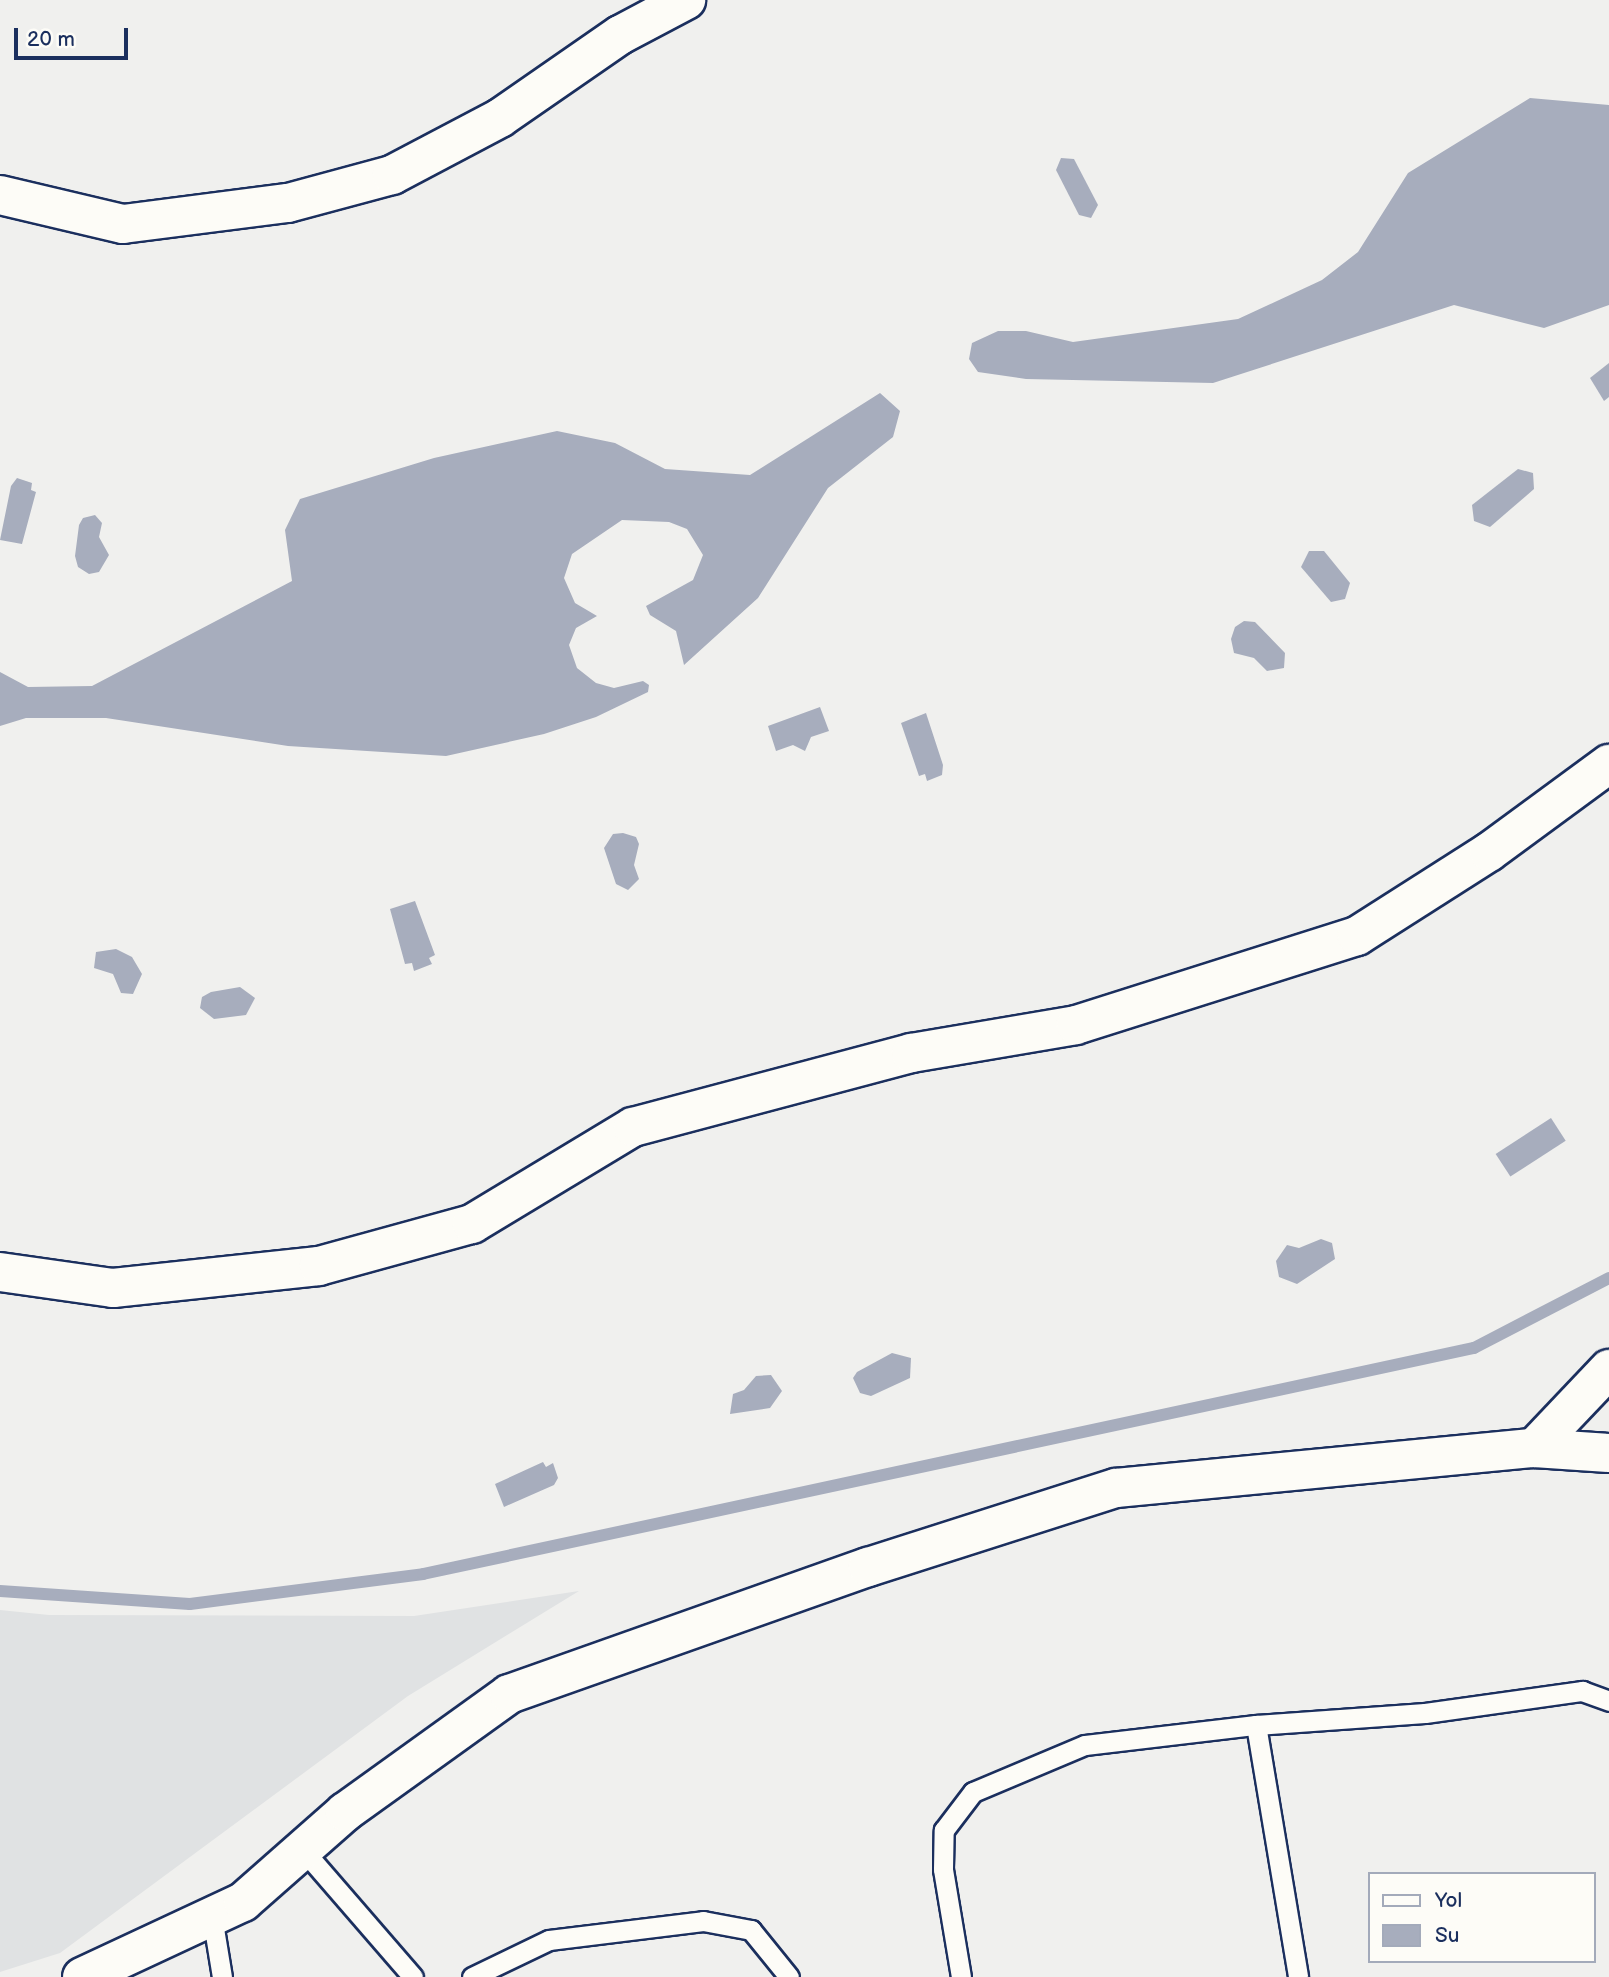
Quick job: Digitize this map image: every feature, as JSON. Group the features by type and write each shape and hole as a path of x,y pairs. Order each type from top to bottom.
{"street":[{"path":"0,195 123,224 288,203 392,176 500,118 620,35 686,0"},
{"path":"0,1272 113,1289 319,1266 472,1224 634,1127 911,1053 1076,1025 1357,936 1489,852 1609,764"},
{"path":"1534,1448 1609,1368"},
{"path":"82,1977 243,1902 345,1812 509,1694 868,1567 1116,1488 1534,1448 1609,1453"}],"lane":[{"path":"961,1977 943,1869 944,1830 972,1792 1085,1745 1256,1725 1425,1713 1582,1691 1609,1701"},
{"path":"1256,1725 1298,1977"},
{"path":"303,1850 413,1977"},
{"path":"212,1916 222,1977"},
{"path":"472,1977 549,1940 703,1921 751,1930 789,1977"}],"shaded area":[{"path":"579,1591 408,1696 60,1953 0,1972 0,1610 49,1615 414,1616"}],"water":[{"path":"1530,98 1609,105 1609,305 1544,328 1454,305 1213,383 1026,379 978,372 969,359 972,343 998,331 1026,331 1073,342 1238,319 1322,280 1358,252 1408,173"},
{"path":"1061,158 1074,159 1098,205 1091,218 1079,215 1056,170"},
{"path":"1609,363 1609,397 1604,401 1590,378"},
{"path":"880,393 900,411 893,437 828,488 758,598 684,665 676,631 650,615 646,606 693,580 703,555 687,529 669,522 622,520 572,554 564,578 575,603 597,616 576,628 569,645 577,668 596,683 614,688 643,681 649,685 648,692 596,717 544,734 446,756 288,746 106,718 26,718 0,726 0,672 28,687 92,686 292,581 285,530 300,499 434,458 557,431 615,443 665,469 750,475"},
{"path":"1518,469 1533,473 1534,489 1490,527 1474,521 1472,505"},
{"path":"17,478 32,483 31,490 36,492 22,544 0,540 11,486"},
{"path":"95,515 102,523 99,537 109,555 99,572 89,574 78,567 75,556 79,525 83,518"},
{"path":"1309,551 1324,551 1350,583 1345,599 1331,602 1301,567"},
{"path":"1244,621 1255,622 1285,653 1284,668 1267,671 1254,658 1234,653 1231,639 1235,627"},
{"path":"820,707 829,731 811,737 805,751 793,745 776,751 768,726"},
{"path":"926,713 943,765 942,775 927,781 925,774 919,776 901,723"},
{"path":"623,833 636,837 639,844 634,865 639,879 628,890 616,884 604,848 613,834"},
{"path":"415,901 435,955 429,958 432,964 414,971 412,963 405,964 390,909"},
{"path":"116,949 132,957 142,974 133,994 121,993 113,974 94,968 96,952"},
{"path":"240,987 255,998 246,1015 214,1019 200,1008 202,997 211,992"},
{"path":"1551,1118 1566,1141 1510,1177 1496,1154"},
{"path":"1321,1239 1332,1243 1335,1259 1297,1284 1279,1277 1276,1261 1287,1245 1299,1248"},
{"path":"892,1353 911,1358 910,1378 871,1396 860,1393 853,1378 857,1372"},
{"path":"771,1375 782,1391 770,1408 730,1414 733,1394 744,1390 756,1376"},
{"path":"543,1462 546,1467 553,1463 558,1478 554,1485 504,1507 495,1484"}],"waterway":[{"path":"0,1591 190,1604 423,1574 1474,1348 1609,1278"}]}
